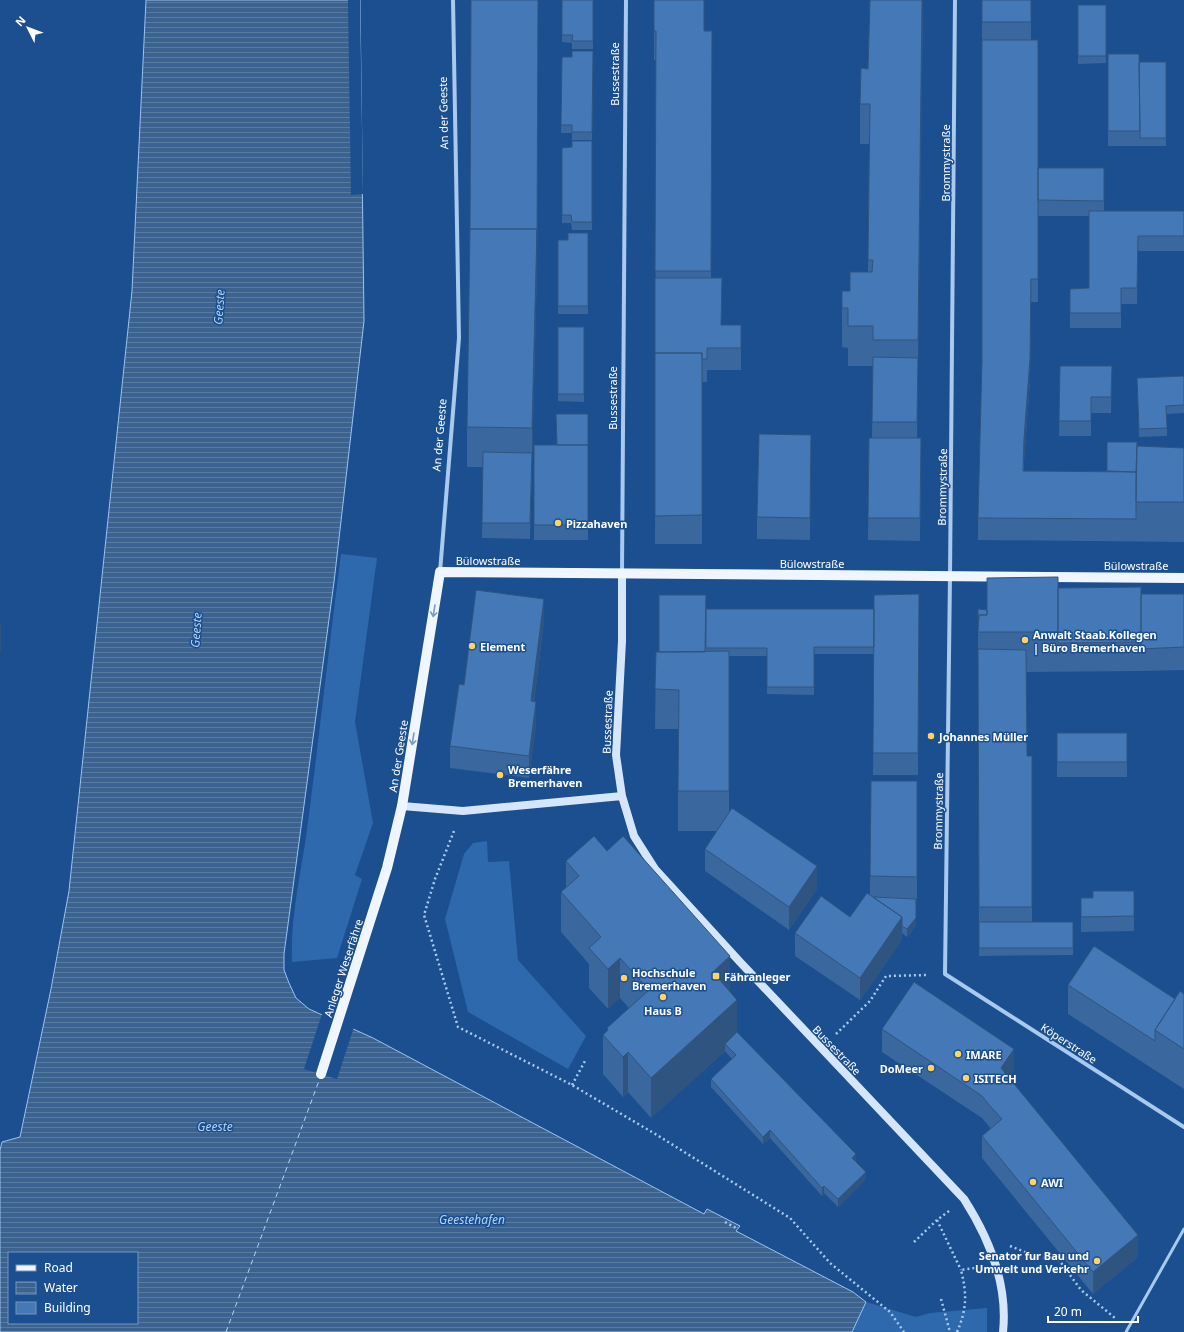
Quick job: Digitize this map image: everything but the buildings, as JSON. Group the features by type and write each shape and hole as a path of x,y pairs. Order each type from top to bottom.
{"main road":[{"name":"Bülowstraße","path":"440,572 1184,578"},
{"name":"An der Geeste","path":"387,868 402,806 440,572"},
{"name":"Anleger Weserfähre","path":"321,1074 387,868"}],"street":[{"name":"An der Geeste","path":"440,572 459,338 453,0"},
{"name":"Bussestraße","path":"626,0 622,641 616,755 622,796 634,836 655,869 821,1049 964,1199 985,1236 996,1266 1003,1307 1003,1332"},
{"name":"Brommystraße","path":"945,974 955,0"},
{"path":"402,806 463,811 622,796"},
{"name":"Köperstraße","path":"945,974 1184,1128"}],"lane":[{"path":"1126,1332 1184,1229"}],"path":[{"path":"463,811 434,878 424,915 458,1027 572,1085 670,1143 790,1218 830,1263 890,1312 904,1332"},
{"path":"821,1049 870,1001 886,976 945,974"},
{"path":"572,1085 585,1061"},
{"path":"914,1242 937,1220 964,1199"},
{"path":"937,1220 961,1270 966,1289 964,1315 957,1332"},
{"path":"725,1222 738,1229"},
{"path":"985,1236 1035,1256 1060,1260 1081,1290 1104,1309"},
{"path":"961,1270 996,1266"},
{"path":"941,1299 950,1332"}],"shaded area":[{"path":"341,554 377,558 355,722 373,823 355,875 362,879 337,958 292,962 294,912 307,830"},
{"path":"487,841 488,862 509,861 518,960 586,1036 568,1069 468,1012 445,919 464,854 473,843"},
{"path":"866,1302 916,1317 930,1313 987,1308 987,1332 852,1332"}],"water":[{"path":"146,0 360,0 364,321 334,582 284,954 284,970 296,998 309,1009 373,1038 704,1214 707,1209 740,1226 736,1231 853,1292 866,1302 852,1332 0,1332 0,1150 2,1142 20,1137 51,989 69,891 132,291"}],"pier":[{"path":"348,0 360,0 363,194 351,195"},
{"path":"322,1014 354,1027 337,1079 304,1069"}],"ferry route":[{"path":"226,1332 320,1078"}],"place":[{"name":"Pizzahaven","path":"558,523"},
{"name":"Anwalt Staab.Kollegen | Büro Bremerhaven","path":"1025,640"},
{"name":"Element","path":"472,646"},
{"name":"Johannes Müller","path":"931,736"},
{"name":"Weserfähre Bremerhaven","path":"500,775"},
{"name":"Fähranleger","path":"716,976"},
{"name":"Hochschule Bremerhaven","path":"624,978"},
{"name":"Haus B","path":"663,997"},
{"name":"IMARE","path":"958,1054"},
{"name":"DoMeer","path":"931,1068"},
{"name":"ISITECH","path":"966,1078"},
{"name":"AWI","path":"1033,1182"},
{"name":"Senator fur Bau und Umwelt und Verkehr","path":"1097,1261"}],"water label":[{"name":"Geeste","path":"219,307"},
{"name":"Geeste","path":"196,630"},
{"name":"Geeste","path":"215,1126"},
{"name":"Geestehafen","path":"472,1219"}]}
